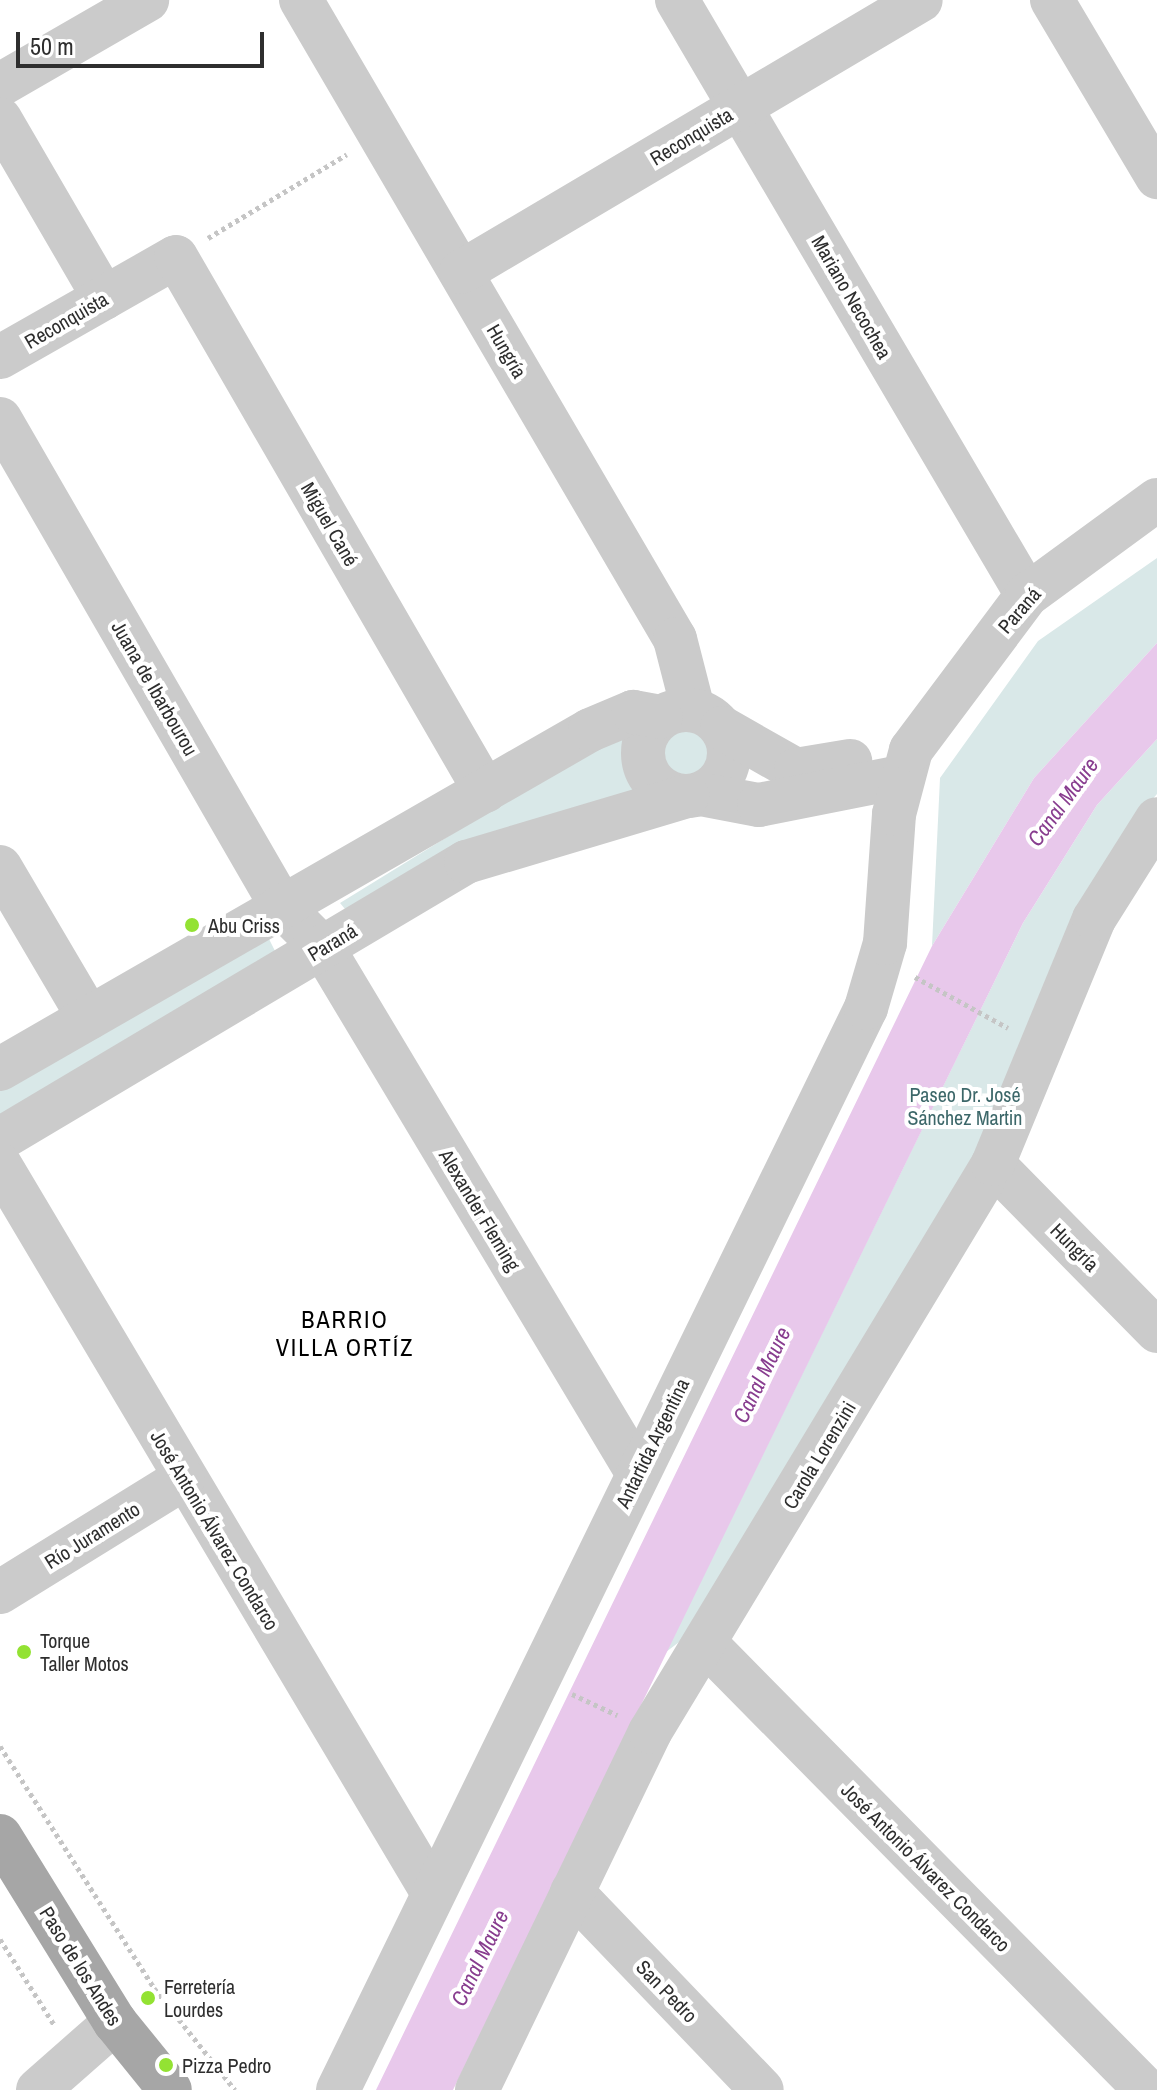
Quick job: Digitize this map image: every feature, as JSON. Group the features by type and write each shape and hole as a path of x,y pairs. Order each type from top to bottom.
{"main road":[{"name":"Paso de los Andes","path":"0,1836 115,2022 170,2090"}],"street":[{"name":"Hungría","path":"301,0 675,639 692,718"},
{"name":"Mariano Necochea","path":"677,0 1027,595"},
{"name":"Reconquista","path":"461,272 921,0"},
{"path":"1052,0 1157,177"},
{"path":"0,85 142,1"},
{"path":"0,119 104,298"},
{"name":"Reconquista","path":"0,357 176,257"},
{"name":"Miguel Cané","path":"176,257 485,791"},
{"name":"Juana de Ibarbourou","path":"0,419 282,907 323,948"},
{"name":"Paraná","path":"0,1139 478,857 694,795 759,805 906,764 1027,595 1157,500"},
{"path":"0,1069 622,715 692,718 796,770 906,764"},
{"path":"692,718 728,766 694,795 662,790 644,768 644,740 692,718"},
{"name":"Antartida Argentina","path":"338,2090 876,984 906,764"},
{"name":"Carola Lorenzini","path":"477,2090 650,1732 993,1164 1094,919 1157,819"},
{"path":"0,867 89,1018"},
{"name":"Alexander Fleming","path":"323,948 637,1472"},
{"name":"Hungría","path":"993,1164 1157,1331"},
{"name":"José Antonio Álvarez Condarco","path":"0,1165 183,1479 433,1893"},
{"name":"Río Juramento","path":"0,1592 183,1479"},
{"name":"José Antonio Álvarez Condarco","path":"705,1643 1146,2090"},
{"name":"San Pedro","path":"572,1892 762,2090"},
{"path":"38,2090 115,2022"}],"path":[{"path":"176,257 379,135"},
{"path":"917,978 978,1011"},
{"path":"569,1693 631,1722"},
{"path":"0,1746 154,1988 235,2090"},
{"path":"0,1939 74,2058"}],"green space":[{"path":"1157,558 1157,643 1034,778 932,946 940,778 1038,641"},
{"path":"685,721 703,727 711,735 717,753 711,771 703,779 685,785 667,779 659,771 653,753 659,735 667,727"},
{"path":"629,725 624,756 637,790 345,909 340,903"},
{"name":"Paseo Dr. José Sánchez Martin","path":"1157,739 1157,794 1139,815 966,1174 691,1633 666,1652 1023,923 1097,805"},
{"path":"269,939 275,951 0,1119 0,1088"}],"water":[{"name":"Canal Maure","path":"1157,643 1157,739 1097,805 1023,923 453,2090 376,2090 932,946 1034,778"}],"place":[{"name":"Abu Criss","path":"192,925"},
{"name":"Torque Taller Motos","path":"24,1652"},
{"name":"Ferretería Lourdes","path":"148,1998"},
{"name":"Pizza Pedro","path":"166,2065"}],"district":[{"name":"BARRIO VILLA ORTÍZ","path":"345,1334"}]}
